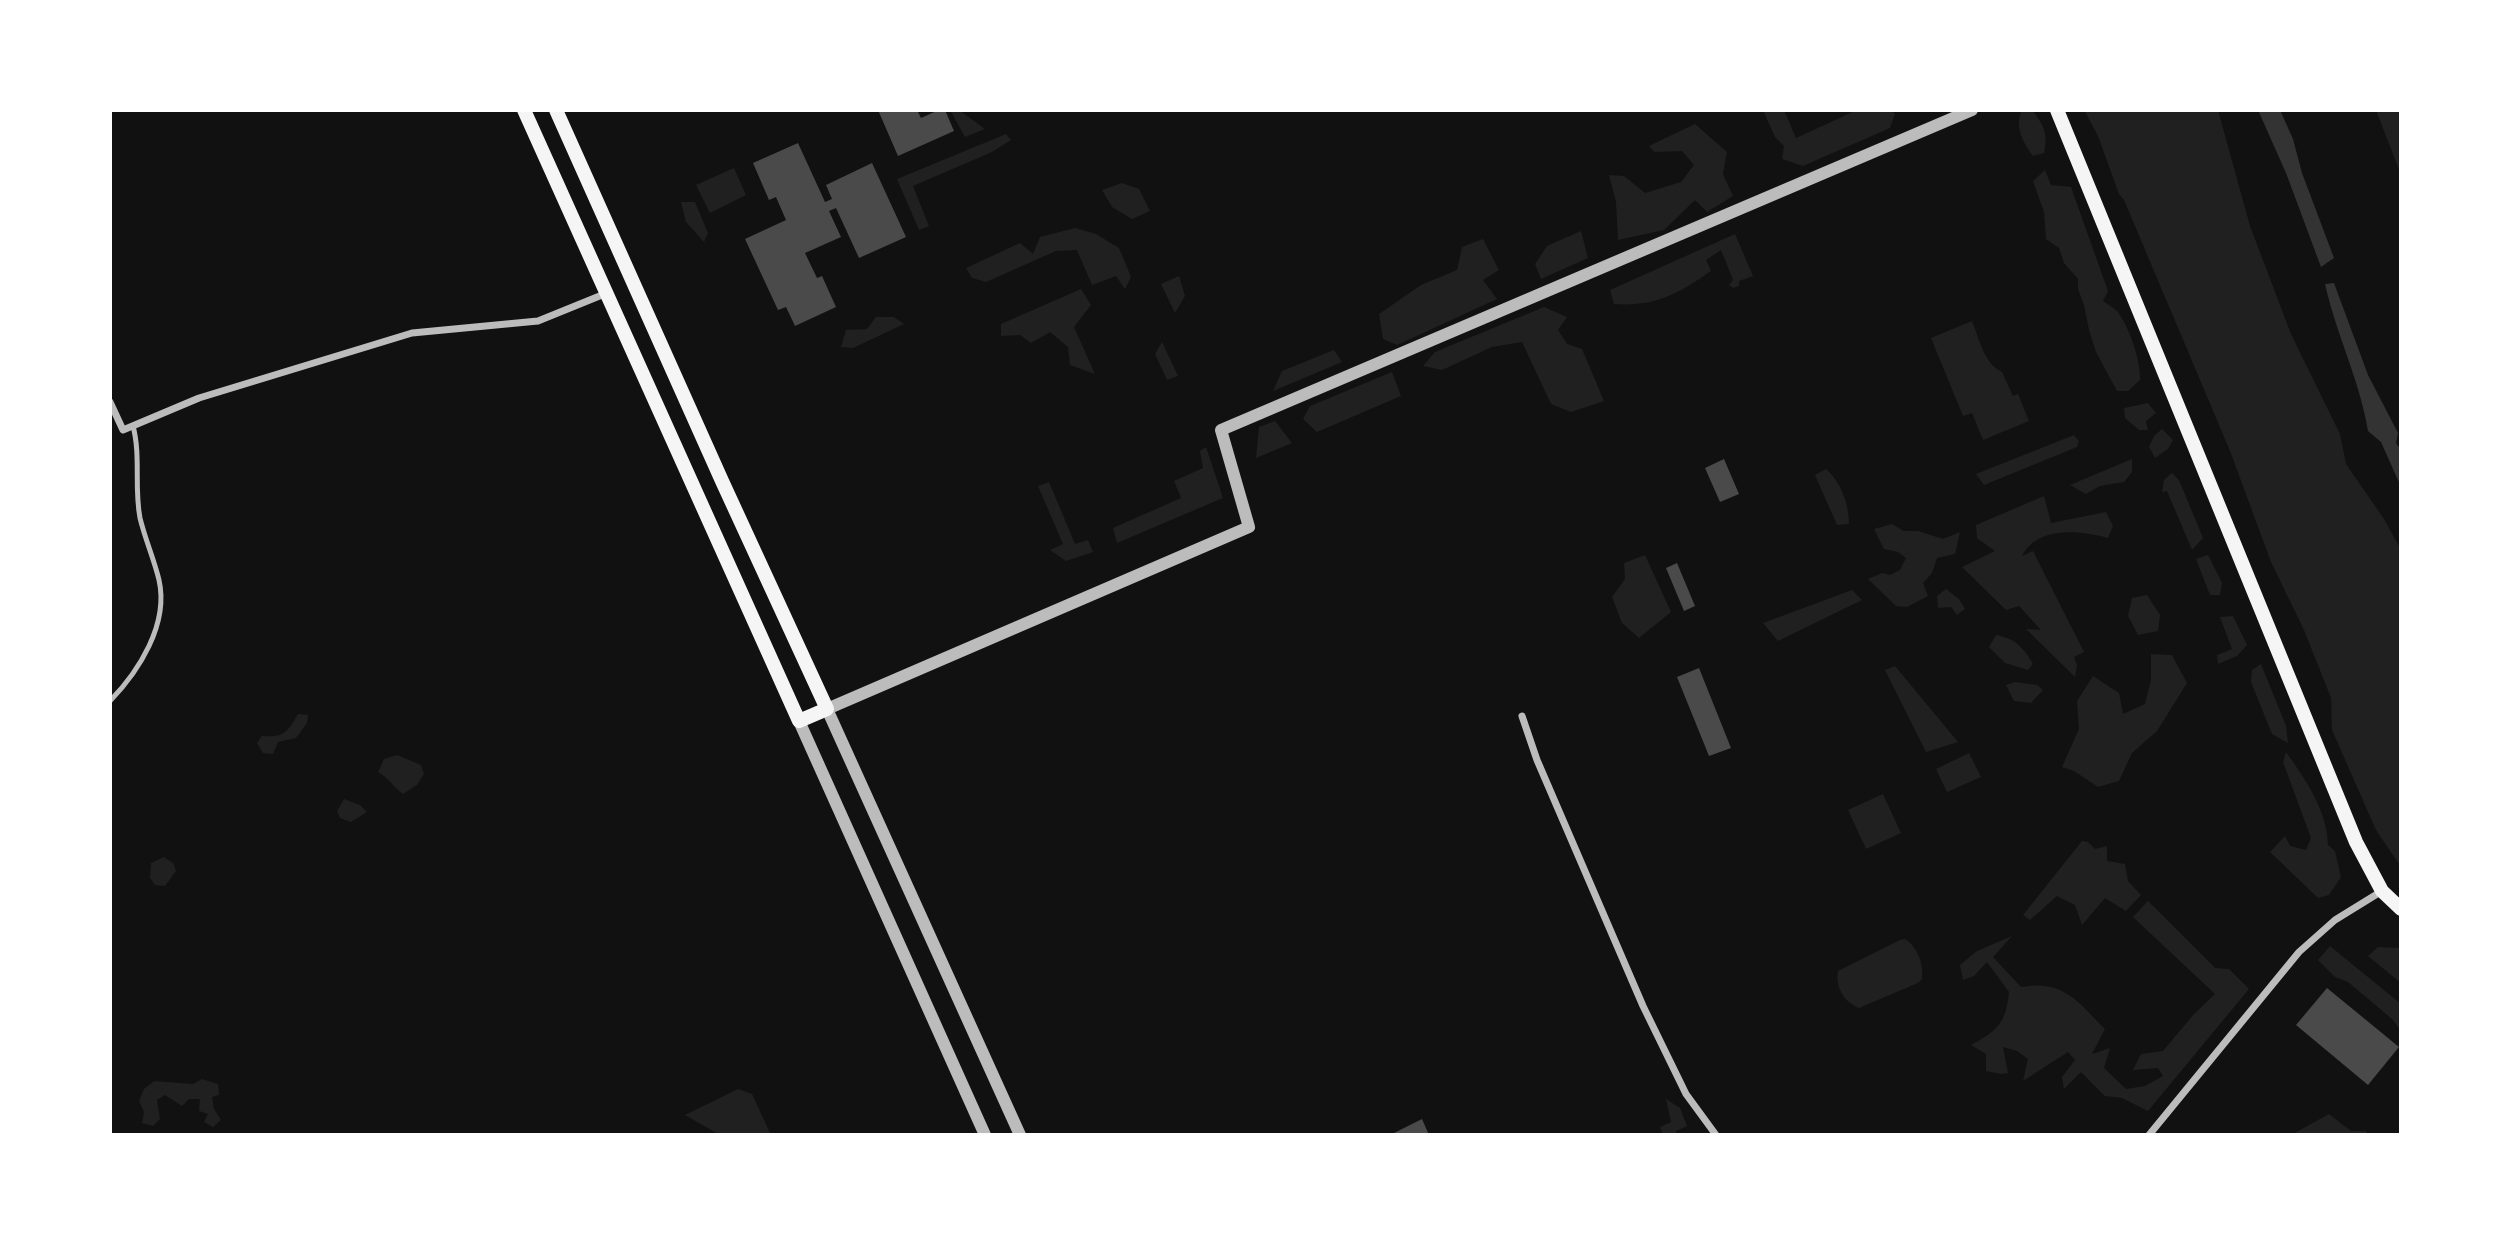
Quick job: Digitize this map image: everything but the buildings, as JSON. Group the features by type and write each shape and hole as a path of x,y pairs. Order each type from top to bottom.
{"main road":[{"path":"524,110 799,721 827,709 556,110"},
{"path":"2057,110 2356,842 2382,891 2401,909"}],"street":[{"path":"1020,1135 827,709 1249,527 1221,430 1972,110"},
{"path":"110,402 123,430 199,398 412,333 538,321 608,293"},
{"path":"1522,716 1537,760 1643,1006 1686,1094 1716,1135"},
{"path":"799,721 985,1135"},
{"path":"2149,1135 2299,952 2335,920 2382,891"}],"lane":[{"path":"110,701 126,684 139,663 151,641 160,613 160,583 140,517 136,480 136,436 133,426"}],"shaded area":[{"path":"950,110 959,110 985,129 965,137"},
{"path":"1763,110 1784,110 1796,138 1857,110 1890,110 1895,114 1890,128 1803,166 1782,159 1784,146 1775,137"},
{"path":"2022,110 2032,110 2042,125 2045,135 2044,153 2033,156 2023,140 2019,128"},
{"path":"2084,110 2218,110 2250,226 2291,334 2340,434 2346,464 2384,519 2401,550 2401,867 2376,830 2332,730 2331,698 2304,630 2271,562 2230,451 2124,200 2119,194 2098,136"},
{"path":"2258,110 2280,110 2293,139 2302,173 2334,258 2321,267 2286,173"},
{"path":"2376,110 2401,110 2401,175"},
{"path":"1695,124 1727,152 1723,174 1733,196 1707,212 1695,200 1664,230 1618,240 1616,202 1609,175 1624,176 1645,193 1681,182 1694,165 1682,151 1654,152 1649,146"},
{"path":"1006,134 1011,140 992,152 913,186 929,226 919,230 897,179"},
{"path":"734,168 746,195 710,213 696,185"},
{"path":"2045,170 2051,185 2071,187 2108,291 2103,301 2117,311 2130,334 2139,363 2140,380 2128,391 2117,391 2096,352 2078,289 2078,279 2064,263 2059,248 2046,239 2044,212 2033,181"},
{"path":"1122,183 1139,189 1150,211 1132,219 1112,207 1102,190"},
{"path":"681,202 695,202 708,233 704,242 686,222"},
{"path":"1075,228 1096,234 1119,248 1131,277 1125,289 1116,276 1092,285 1077,250 1056,251 986,282 972,278 966,268 1020,243 1033,254 1040,237"},
{"path":"1581,231 1588,258 1541,279 1535,264 1547,246"},
{"path":"1735,234 1753,276 1739,281 1739,286 1733,288 1729,285 1733,280 1721,250 1706,260 1711,271 1677,292 1654,301 1614,304 1610,290"},
{"path":"1483,239 1499,270 1483,280 1497,299 1397,345 1383,339 1379,314 1421,285 1457,270 1462,247"},
{"path":"1179,276 1185,296 1175,313 1161,284"},
{"path":"2334,283 2368,375 2398,433 2396,443 2401,450 2401,487 2381,442 2368,431 2325,284"},
{"path":"1081,289 1091,305 1074,327 1095,374 1070,365 1068,347 1050,332 1031,343 1020,335 1001,336 1001,324"},
{"path":"1544,307 1567,317 1558,330 1567,344 1582,349 1604,401 1571,412 1551,404 1522,342 1492,347 1442,370 1423,366 1435,352"},
{"path":"876,317 894,317 904,324 853,348 841,347 846,330 867,329"},
{"path":"1972,321 1986,357 2002,372 2013,396 2018,394 2029,421 1983,440 1972,413 1963,416 1931,338"},
{"path":"1162,342 1178,376 1167,380 1155,354"},
{"path":"1334,350 1342,362 1273,391 1282,371"},
{"path":"1392,372 1401,396 1317,432 1303,419 1310,406"},
{"path":"2148,403 2156,413 2146,421 2148,430 2139,430 2125,418 2124,408"},
{"path":"1275,421 1292,443 1256,458 1259,427"},
{"path":"2162,429 2173,440 2168,449 2155,458 2149,447 2154,436"},
{"path":"2074,435 2079,441 2077,447 1984,485 1976,474"},
{"path":"1206,447 1223,498 1117,543 1113,528 1181,498 1174,481 1203,468 1200,451"},
{"path":"2132,459 2132,472 2124,482 2100,486 2086,494 2070,485"},
{"path":"1826,469 1843,494 1849,524 1837,525 1815,475"},
{"path":"2172,473 2179,480 2203,538 2192,550 2167,491 2162,492 2164,480"},
{"path":"1049,482 1075,544 1088,540 1093,552 1066,561 1050,550 1063,544 1038,486"},
{"path":"2044,496 2051,523 2106,512 2113,526 2108,538 2072,532 2048,535 2029,546 2022,556 2033,551 2084,652 2074,657 2077,665 2075,677 2026,629 2041,630 2019,606 2006,610 1962,567 1995,551 1977,538 1976,525"},
{"path":"1892,524 1904,531 1918,531 1943,539 1960,532 1955,554 1937,558 1932,573 1923,583 1928,596 1907,607 1896,606 1868,579 1882,573 1890,575 1900,570 1906,558 1898,552 1884,549 1874,529"},
{"path":"1645,555 1671,612 1639,638 1622,623 1612,597 1625,579 1624,563"},
{"path":"2208,555 2222,583 2220,595 2210,595 2196,559"},
{"path":"1946,589 1959,599 1965,609 1957,615 1951,607 1938,608 1937,596"},
{"path":"1852,590 1862,600 1778,641 1763,623"},
{"path":"2147,595 2160,615 2158,631 2138,635 2128,616 2132,598"},
{"path":"2233,616 2247,645 2237,656 2218,664 2217,655 2232,649 2220,617"},
{"path":"1996,635 2014,641 2022,648 2033,664 2028,670 2005,663 1989,647"},
{"path":"2151,654 2172,655 2187,683 2157,731 2132,753 2119,781 2098,787 2074,771 2062,767 2079,729 2077,701 2093,676 2119,693 2123,714 2145,704 2151,680"},
{"path":"2261,664 2286,726 2288,743 2272,734 2251,682 2252,670"},
{"path":"1895,666 1958,742 1926,752 1885,670"},
{"path":"2015,682 2037,685 2043,690 2031,703 2014,701 2006,685"},
{"path":"298,714 308,715 307,723 296,738 278,742 273,754 263,753 257,743 262,736 276,736 285,732"},
{"path":"2286,752 2320,808 2328,845 2335,851 2341,877 2329,895 2318,898 2270,852 2285,836 2290,846 2306,850 2311,838 2283,762"},
{"path":"1969,753 1981,777 1947,792 1936,769"},
{"path":"397,755 421,765 424,774 417,785 403,794 378,772 384,759"},
{"path":"1883,794 1901,833 1866,849 1848,810"},
{"path":"344,799 360,805 367,812 351,822 340,818 337,811"},
{"path":"2082,841 2088,842 2095,849 2107,846 2107,861 2125,864 2128,881 2141,895 2126,911 2105,898 2082,925 2075,905 2057,896 2030,920 2023,915"},
{"path":"164,857 173,863 176,871 165,886 155,885 150,878 151,863"},
{"path":"2148,901 2215,968 2229,969 2249,989 2148,1111 2122,1098 2105,1096 2081,1072 2064,1089 2062,1077 2075,1060 2068,1052 2023,1081 2028,1059 2017,1051 2003,1047 2008,1073 1986,1071 1986,1054 1971,1045 1999,1025 2009,992 1987,962 1974,976 1963,980 1960,965 1977,951 2012,936 1993,957 2021,987 2048,986 2069,995 2087,1010 2105,1029 2092,1054 2110,1048 2104,1068 2126,1089 2145,1086 2163,1076 2158,1068 2133,1070 2141,1054 2163,1051 2215,994 2133,917"},
{"path":"1905,939 1919,957 1922,979 1859,1008 1849,1002 1839,988 1838,971"},
{"path":"2330,946 2401,1004 2401,1031 2392,1019 2348,982 2335,977 2318,960"},
{"path":"2378,947 2401,948 2401,983 2368,956"},
{"path":"202,1079 218,1084 219,1095 212,1097 214,1109 221,1120 213,1127 204,1122 208,1114 199,1111 200,1099 189,1099 182,1106 165,1095 157,1100 160,1119 153,1126 142,1123 144,1112 139,1101 144,1089 154,1081 193,1084"},
{"path":"738,1089 752,1094 771,1135 720,1135 685,1115"},
{"path":"1666,1099 1680,1108 1687,1126 1676,1131 1676,1135 1663,1135 1660,1127 1671,1122"},
{"path":"2329,1114 2351,1131 2366,1131 2368,1135 2291,1135"}]}
